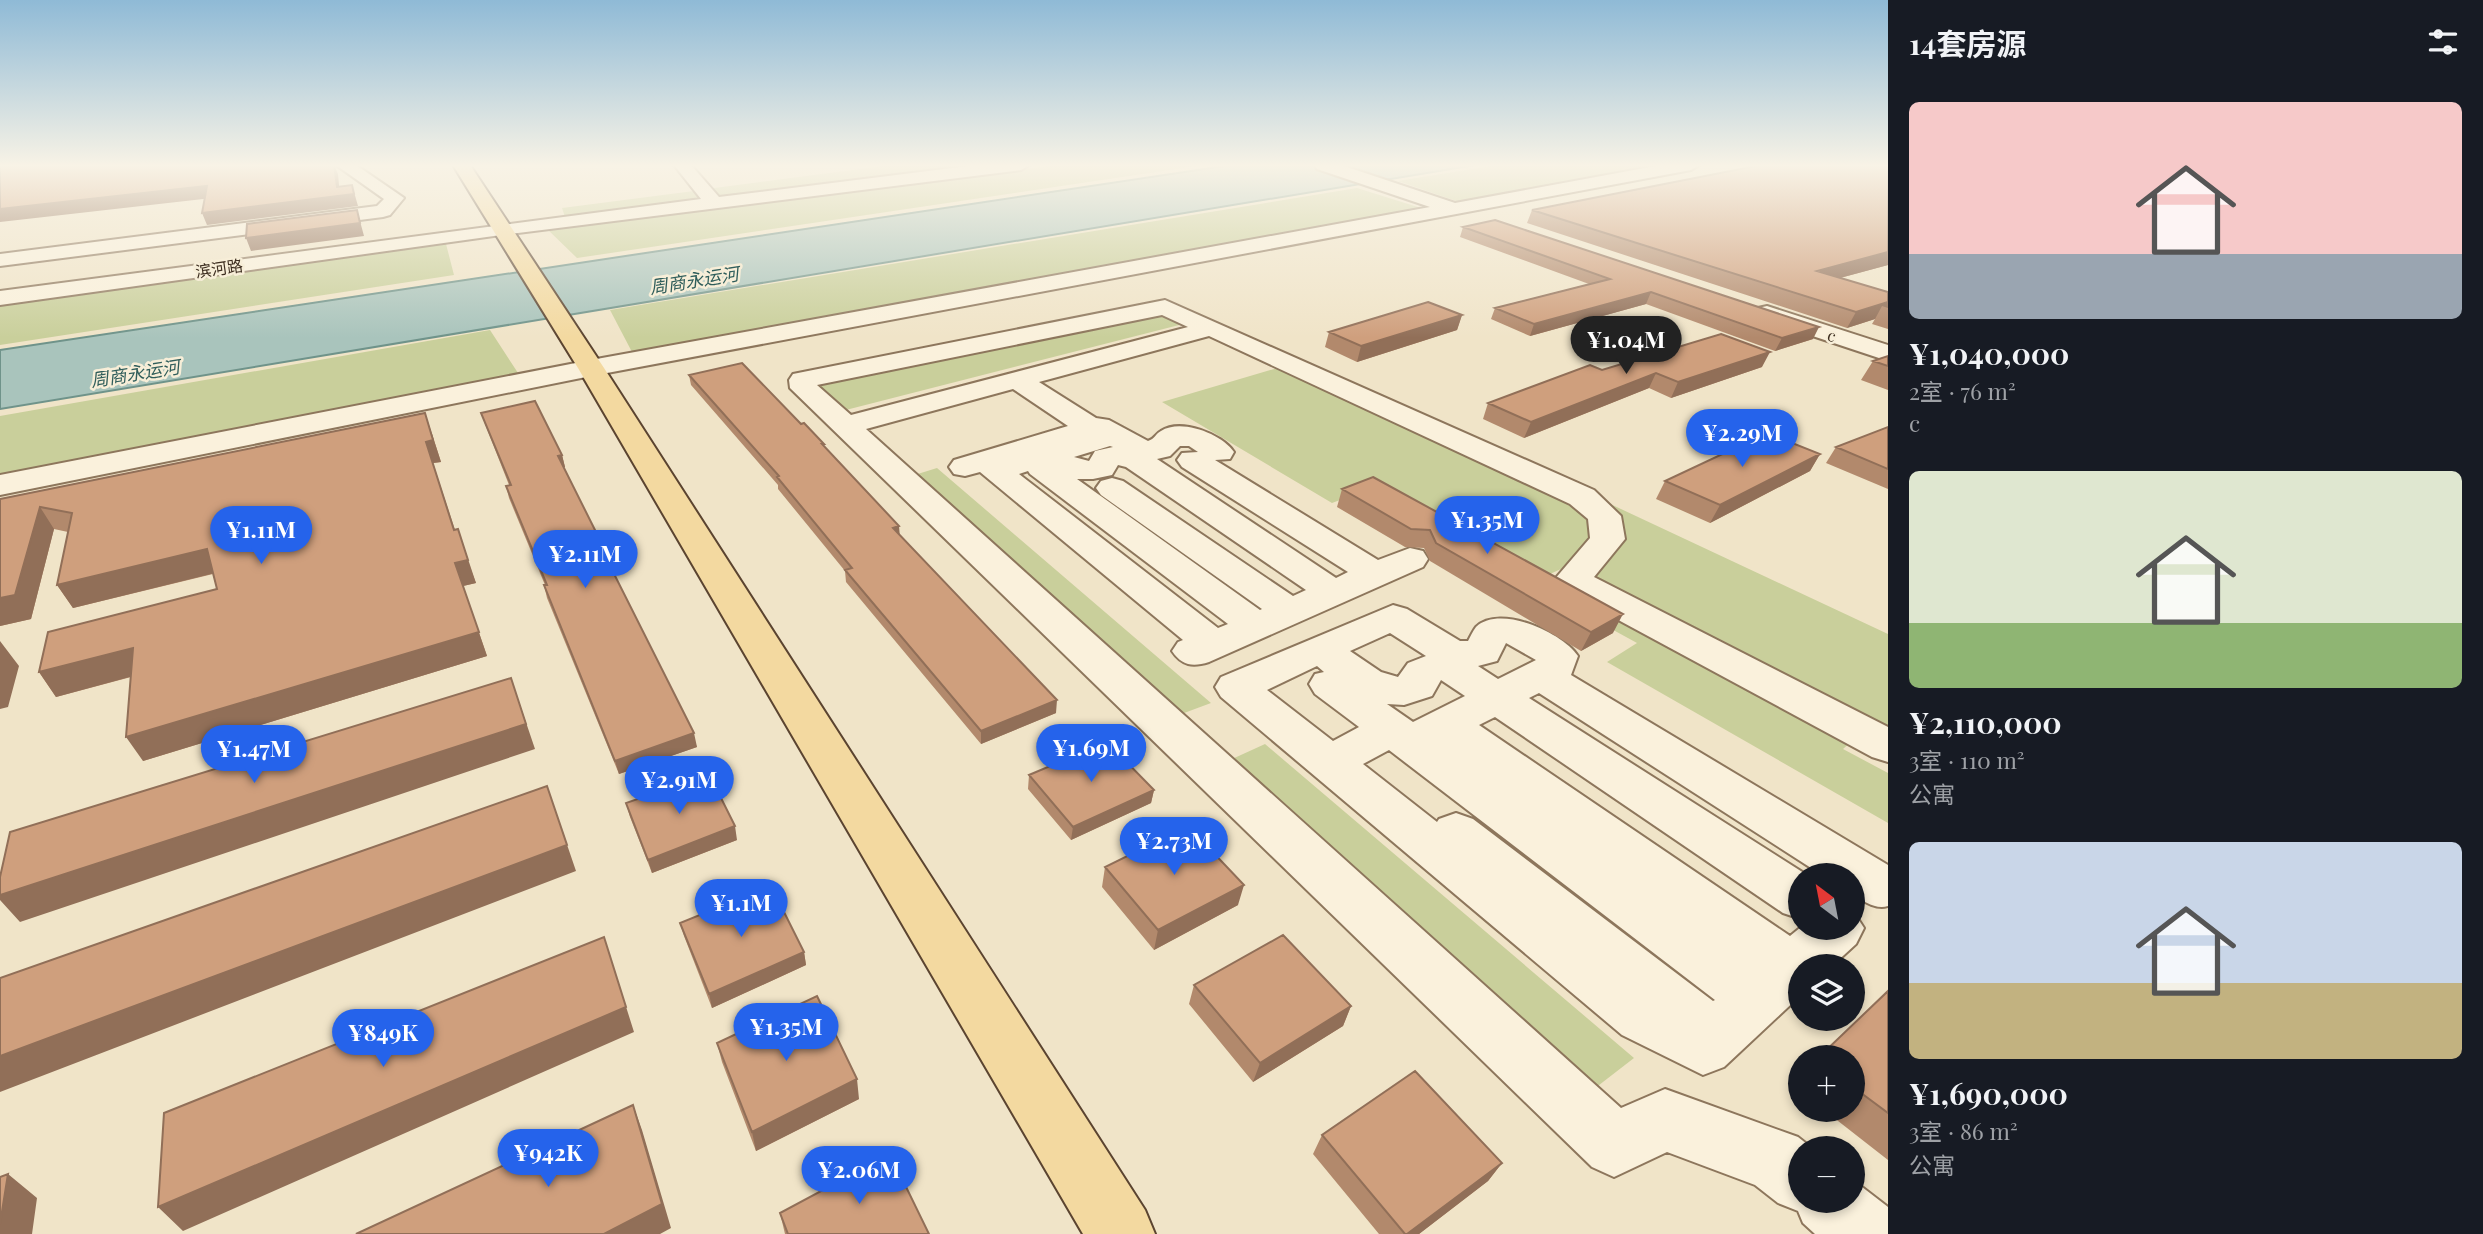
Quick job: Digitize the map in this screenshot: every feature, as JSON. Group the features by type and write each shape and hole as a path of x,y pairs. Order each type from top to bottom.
{"main road":[{"path":"497,223 591,368 1121,1234"}],"street":[{"path":"0,260 292,223"},
{"name":"滨河路","path":"0,298 554,223"},
{"path":"0,485 591,368 1379,223"},
{"name":"c","path":"1743,305 1888,353"},
{"path":"1788,1170 1775,1160 1664,1120 1614,1145 844,426 804,388 803,380 1165,307 1582,497 1604,516 1608,539 1572,580 1888,746"},
{"path":"844,426 1211,328"},
{"path":"1017,380 1102,431 1131,445 1151,450 1165,446 1171,437 1195,437 1219,452 1088,492 1023,504"},
{"path":"1023,504 995,471 1040,457 1102,431"},
{"path":"1102,431 965,467 1023,504 1195,653 1410,559"},
{"path":"1040,457 1069,467 1092,471 1101,468 1106,458 1126,456 1137,460 1153,474 1333,592"},
{"path":"1040,457 1180,552 1290,611"},
{"path":"1193,460 1376,573"},
{"path":"1180,552 1279,513"},
{"path":"1180,552 1256,626"},
{"path":"1385,742 1496,698 1556,666 1558,656 1542,644 1526,636 1508,632 1495,633 1488,637 1483,652 1462,656 1439,646 1393,617 1236,687 1385,742 1587,848 1775,983"},
{"path":"1293,662 1398,693 1417,686 1419,676 1425,670 1435,666 1450,667 1788,889"},
{"path":"1293,662 1385,742 1642,1016 1703,1047 1823,940"},
{"path":"1540,675 1698,773 1874,894"},
{"path":"1587,848 1698,773"},
{"path":"1842,1213 1868,1234"}],"green space":[{"path":"590,223 815,223 577,258 546,228"},
{"path":"1145,223 1341,223 632,352 610,310"},
{"path":"445,240 454,275 0,345 0,304"},
{"path":"1155,312 1187,323 838,412 815,385"},
{"path":"490,330 518,373 0,474 0,416"},
{"path":"1284,366 1579,505 1594,525 1590,544 1561,569 1530,583 1364,491 1332,503 1162,402"},
{"path":"937,468 1211,703 1168,719 908,477"},
{"path":"1606,502 1888,634 1888,731 1595,577 1619,549 1624,534"},
{"path":"1582,593 1854,739 1843,749 1888,773 1888,823 1607,662 1637,643 1564,603"},
{"path":"1265,744 1634,1058 1581,1099 1219,765"}],"water":[{"name":"周商永运河","path":"848,223 1127,223 0,409 0,350"}],"building":[{"path":"258,223 360,223 246,238 247,224"},
{"path":"1483,223 1503,223 1819,327 1782,338 1651,292 1534,324 1495,308 1610,279 1463,227"},
{"path":"1572,223 1888,223 1888,252 1817,271 1888,292 1888,302 1856,312"},
{"path":"1428,302 1462,315 1361,346 1329,332"},
{"path":"1721,334 1770,352 1678,382 1656,373 1531,422 1488,403 1590,365 1602,370"},
{"path":"1888,356 1888,366 1873,361"},
{"path":"742,363 824,444 899,526 893,528 1057,700 981,731 845,570 852,568 777,477 779,476 689,375"},
{"path":"535,401 562,455 558,456 601,542 598,542 694,733 615,761 544,585 547,585 506,486 511,485 481,413"},
{"path":"425,413 433,440 426,442 454,530 458,529 468,560 455,563 479,632 126,737 133,648 39,672 48,632 217,589 207,549 57,585 72,513 40,507 15,595 0,598 0,499"},
{"path":"1888,427 1888,469 1836,447"},
{"path":"1767,433 1820,454 1720,505 1665,481"},
{"path":"1373,477 1623,614 1591,632 1436,543 1430,530 1411,529 1342,489"},
{"path":"511,678 526,724 0,895 0,877 10,832"},
{"path":"1107,742 1154,790 1073,827 1029,775"},
{"path":"709,774 735,826 648,860 626,803"},
{"path":"547,786 567,845 0,1056 0,978"},
{"path":"1188,826 1244,885 1158,930 1105,867"},
{"path":"771,886 804,952 709,994 680,923"},
{"path":"1283,935 1351,1006 1260,1063 1194,985"},
{"path":"604,937 626,1007 158,1207 164,1113"},
{"path":"1888,991 1888,1113 1865,1096 1865,1045 1832,1045 1846,1031 1865,1031 1865,1013"},
{"path":"817,996 857,1079 752,1132 717,1043"},
{"path":"1415,1071 1502,1163 1405,1234 1322,1135"},
{"path":"633,1105 662,1204 604,1234 356,1234"},
{"path":"890,1154 929,1234 788,1234 780,1213"},
{"path":"8,1174 0,1224 0,1177"}]}
